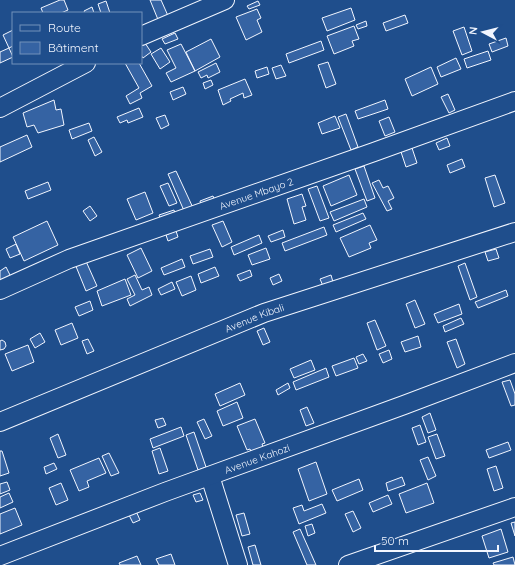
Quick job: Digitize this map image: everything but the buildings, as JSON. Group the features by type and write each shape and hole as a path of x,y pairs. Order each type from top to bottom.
{"street":[{"path":"142,36 225,0"},
{"path":"0,108 84,64"},
{"name":"Avenue Mbayo 2","path":"0,290 69,259 359,158 515,101"},
{"name":"Avenue Kibali","path":"0,422 264,313 515,232"},
{"name":"Avenue Kahozi","path":"0,556 210,476 515,363"},
{"path":"210,476 238,565"},
{"path":"348,565 515,506"}]}
